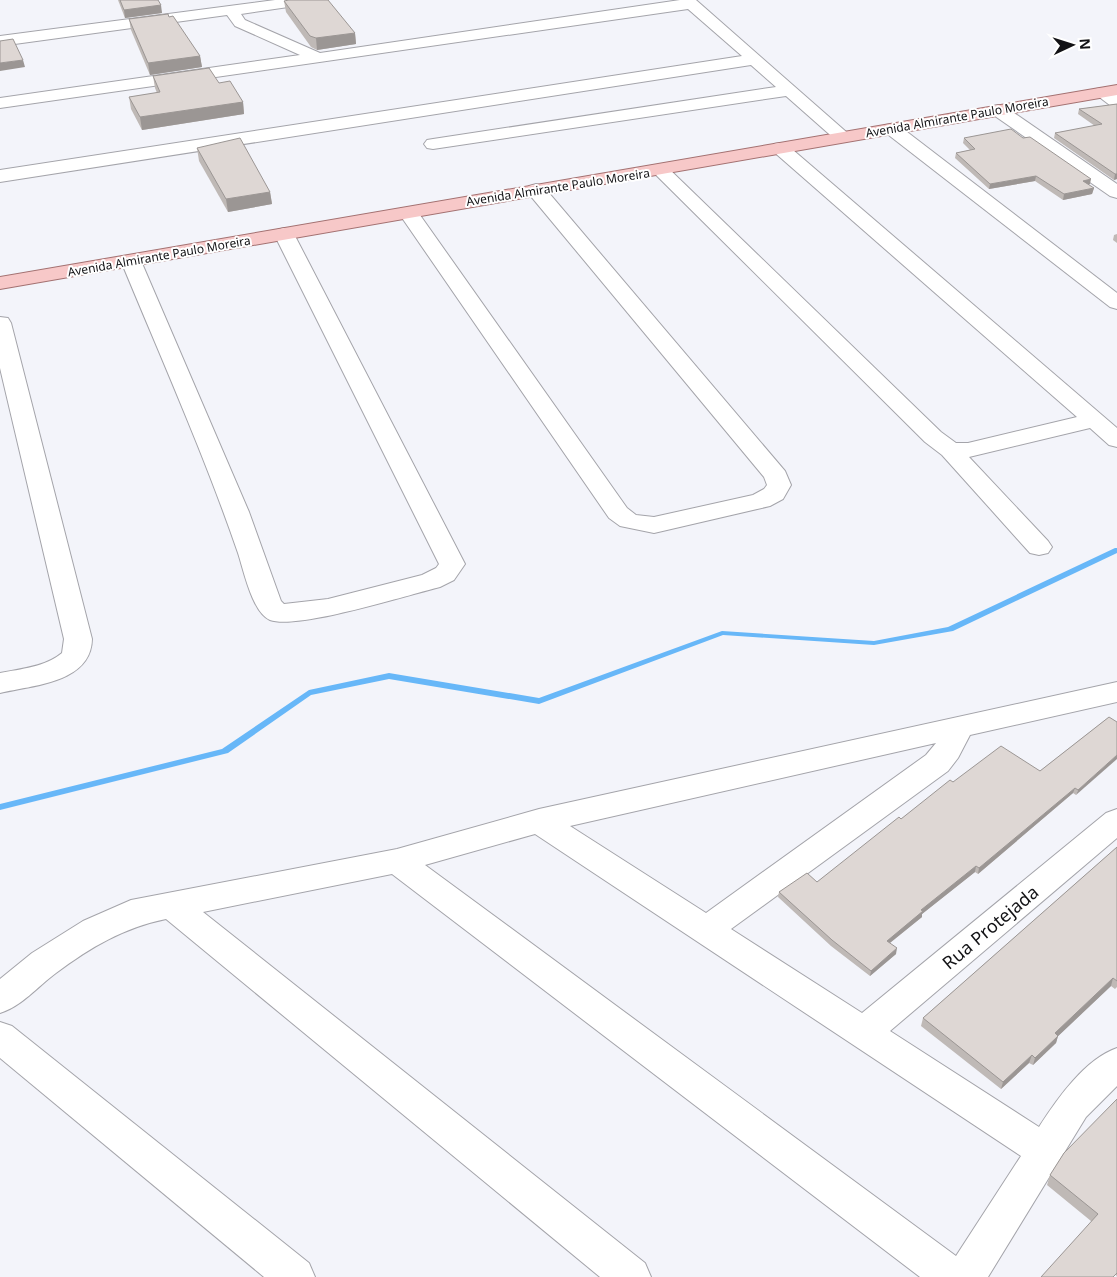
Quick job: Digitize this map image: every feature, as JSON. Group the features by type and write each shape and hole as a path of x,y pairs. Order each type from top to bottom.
{"main road":[{"name":"Avenida Almirante Paulo Moreira","path":"0,269 272,221 838,132 1117,79"},
{"name":"Avenida Almirante Paulo Moreira","path":"0,283 660,170 780,148 838,132 892,129 998,110 1112,95"}],"street":[{"path":"0,41 309,0"},
{"path":"0,104 690,2 838,132"},
{"path":"231,10 240,23 289,43 318,58"},
{"path":"0,176 756,59"},
{"path":"433,144 790,90"},
{"path":"998,110 1117,192"},
{"path":"892,129 1117,303"},
{"path":"780,148 1117,440"},
{"path":"660,170 933,437 950,450 1039,547"},
{"path":"408,212 618,513 629,521 654,525 761,501 774,494 779,485 776,476 536,190"},
{"path":"131,261 232,503 270,605 278,612 320,609 432,581 445,574 452,564 284,234"},
{"path":"0,323 78,639 78,650 71,661 46,672 0,683"},
{"path":"950,450 968,450 1095,420"},
{"path":"0,999 44,963 95,930 131,913 173,906 300,878 397,861 539,822 1117,692"},
{"path":"706,930 937,763 948,751 958,729"},
{"name":"Rua Protejada","path":"863,1033 1117,821"},
{"path":"539,822 1045,1151"},
{"path":"397,861 952,1277"},
{"path":"173,906 631,1277"},
{"path":"0,1037 295,1277"},
{"path":"966,1277 1073,1106 1117,1063"}],"building":[{"path":"120,0 158,0 161,5 124,10"},
{"path":"328,0 355,33 316,38 310,36 284,1"},
{"path":"168,14 169,17 173,16 200,56 148,63 129,19"},
{"path":"13,39 23,60 0,63 0,41"},
{"path":"209,68 219,83 230,81 243,102 140,117 129,97 160,92 153,76"},
{"path":"1117,104 1117,174 1115,174 1055,133 1102,124 1079,109"},
{"path":"1011,129 1023,138 1030,137 1091,179 1083,181 1094,188 1064,194 1036,176 990,184 956,153 975,149 964,138"},
{"path":"240,138 270,192 226,199 197,148"},
{"path":"1109,717 1117,722 1117,755 1078,790 1075,788 979,868 976,866 921,910 923,911 887,941 897,948 871,971 832,940 779,892 807,873 817,882 899,817 901,819 950,780 953,782 1001,746 1040,771"},
{"path":"1117,847 1117,981 1113,978 1055,1033 1058,1036 1035,1058 1032,1055 1003,1082 923,1018"},
{"path":"1117,1099 1117,1273 1113,1277 1041,1277 1098,1214 1050,1175 1064,1153"}],"waterway":[{"path":"0,807 225,751 309,693 389,676 539,701 722,633 874,643 950,629 1117,550"}]}
